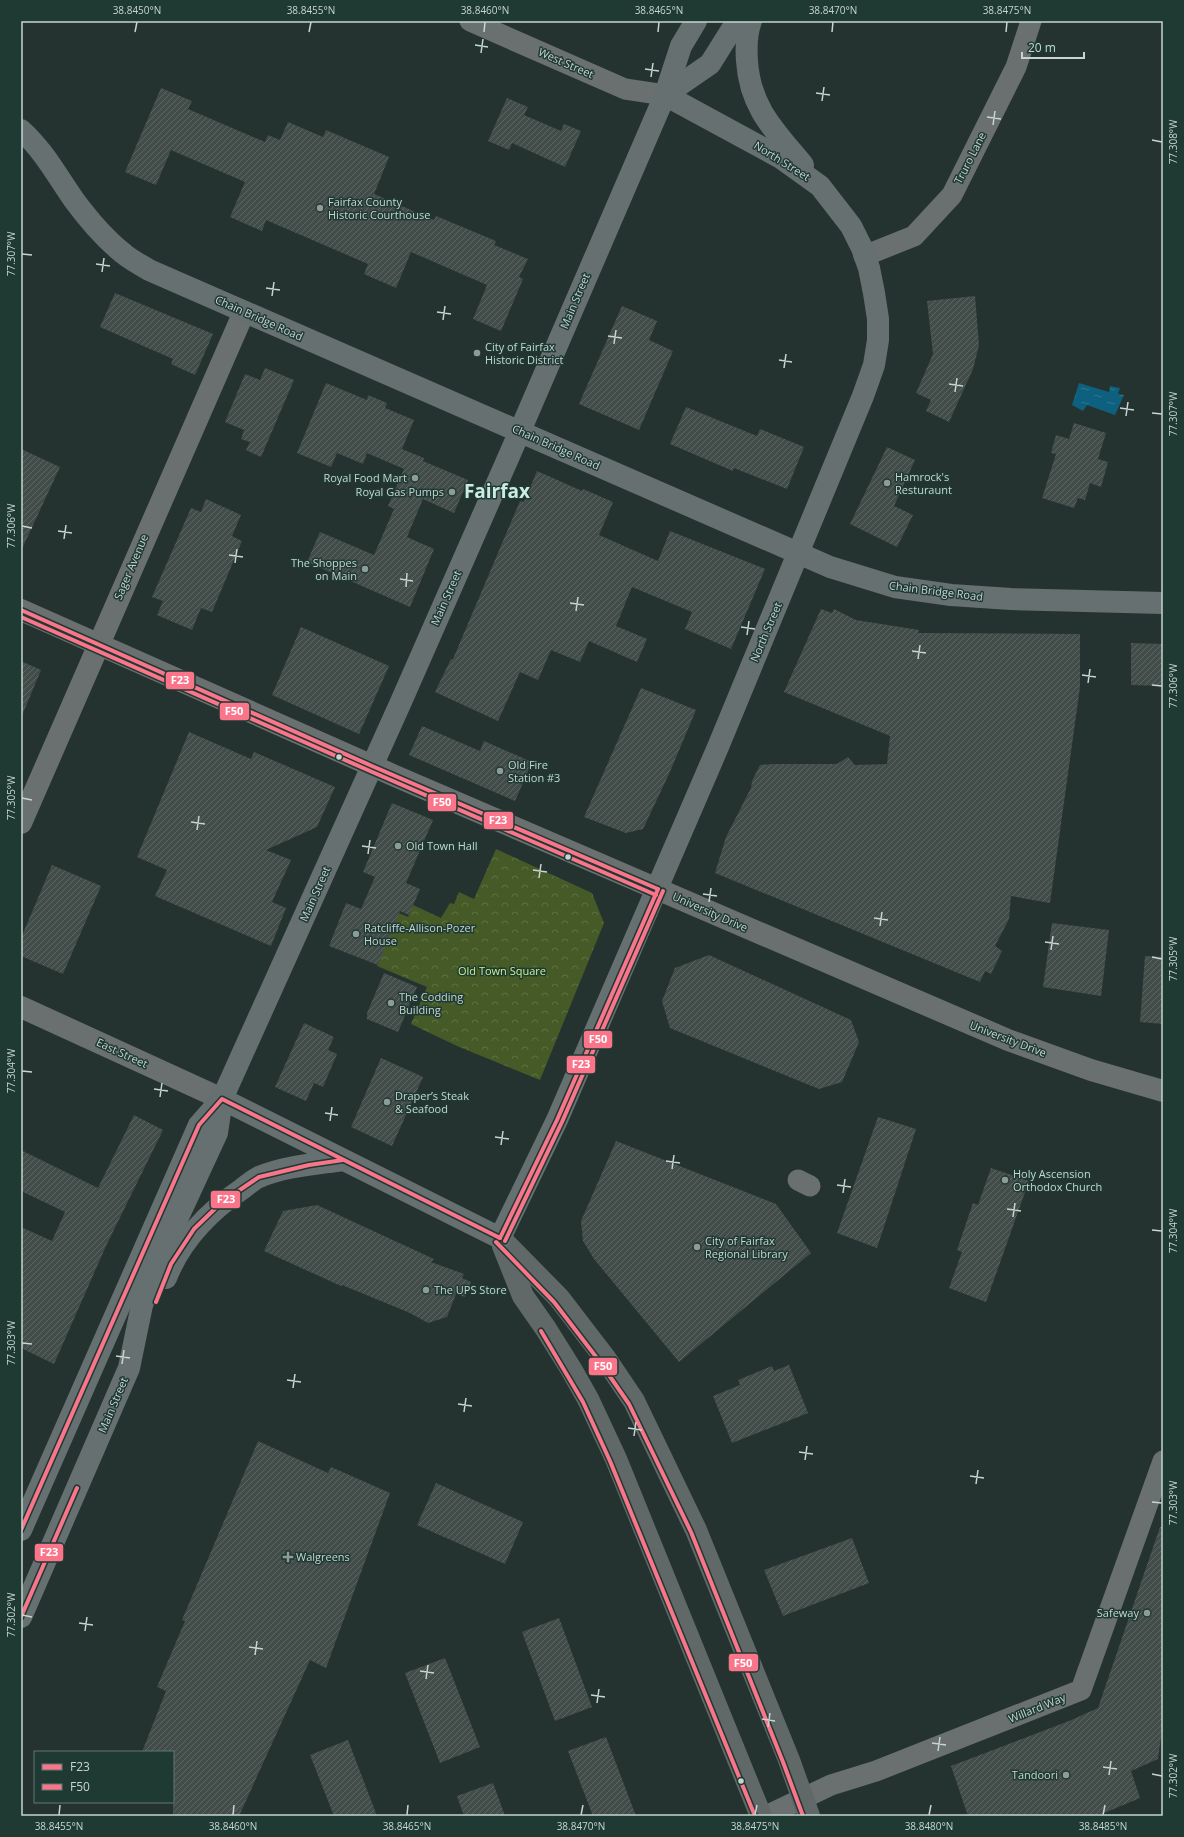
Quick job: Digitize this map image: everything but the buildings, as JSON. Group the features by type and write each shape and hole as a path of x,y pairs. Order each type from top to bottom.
{"main road":[{"name":"Main Street","path":"21,1617 129,1368 142,1305 162,1252 217,1133 222,1099 372,766 520,431 665,95 681,46 696,21"},
{"path":"665,95 710,64 737,21"},
{"path":"750,21 746,48 747,66 757,106 769,125 820,186"},
{"name":"North Street","path":"500,1238 557,1120 589,1049 718,747 864,396 874,365 878,340 878,319 874,293 864,256 851,226 820,186 781,158 665,95"},
{"name":"Chain Bridge Road","path":"21,130 44,154 74,200 91,221 123,253 149,270 830,567 895,587 928,592 1011,599 1163,603"},
{"name":"Main Street","path":"21,1530 199,1125 222,1099"},
{"path":"222,1099 500,1238 559,1298 605,1358 634,1402 696,1530 789,1760 806,1808"},
{"path":"129,1368 172,1264 194,1229 222,1202 259,1177 303,1166 343,1160"},
{"path":"500,1238 523,1296 571,1369 588,1399 616,1459 761,1816"}],"street":[{"name":"West Street","path":"470,21 624,89 665,95"},
{"name":"Truro Lane","path":"864,256 914,236 952,195 1016,67 1031,21"},
{"name":"Sager Avenue","path":"21,823 244,312"},
{"name":"University Drive","path":"21,610 372,766 1008,1040 1092,1070 1163,1091"},
{"name":"East Street","path":"21,1006 222,1099"},
{"name":"Willard Way","path":"766,1816 806,1808 831,1784 876,1772 1081,1690 1163,1461"}],"green space":[{"name":"Old Town Square","path":"496,849 592,893 604,923 540,1080 457,1046 411,1024 427,987 377,966 388,938 377,904 408,917 413,905 441,918 450,903 454,904 459,892 474,899"}],"water":[{"path":"1079,383 1109,392 1110,386 1120,388 1118,394 1124,395 1115,415 1087,405 1083,411 1072,405"}],"transit line":[{"name":"F23","path":"21,610 372,766 658,889"},
{"name":"F50","path":"21,617 656,895"},
{"name":"F23","path":"500,1238 557,1120 658,889"},
{"name":"F50","path":"505,1241 562,1122 663,891"},
{"name":"F23","path":"21,1530 199,1125 222,1099 500,1238"},
{"name":"F23","path":"156,1302 171,1264 194,1229 222,1202 259,1177 309,1165 343,1160"},
{"name":"F50","path":"496,1242 554,1302 600,1362 629,1404 691,1532 783,1762 803,1816"},
{"name":"F50","path":"541,1331 583,1402 610,1461 755,1816"},
{"name":"F23","path":"21,1617 77,1488"}],"place":[{"name":"Fairfax County Historic Courthouse","path":"320,208"},
{"name":"City of Fairfax Historic District","path":"477,353"},
{"name":"Royal Food Mart","path":"415,478"},
{"name":"Hamrock's Resturaunt","path":"887,483"},
{"name":"Royal Gas Pumps","path":"452,492"},
{"name":"The Shoppes on Main","path":"365,569"},
{"name":"Old Fire Station #3","path":"500,771"},
{"name":"Old Town Hall","path":"398,846"},
{"name":"Ratcliffe-Allison-Pozer House","path":"356,934"},
{"name":"The Codding Building","path":"391,1003"},
{"name":"Draper’s Steak & Seafood","path":"387,1102"},
{"name":"Holy Ascension Orthodox Church","path":"1005,1180"},
{"name":"City of Fairfax Regional Library","path":"697,1247"},
{"name":"The UPS Store","path":"426,1290"},
{"name":"Walgreens","path":"288,1557"},
{"name":"Safeway","path":"1147,1613"},
{"name":"Tandoori","path":"1066,1775"}],"district":[{"name":"Fairfax","path":"497,491"}]}
